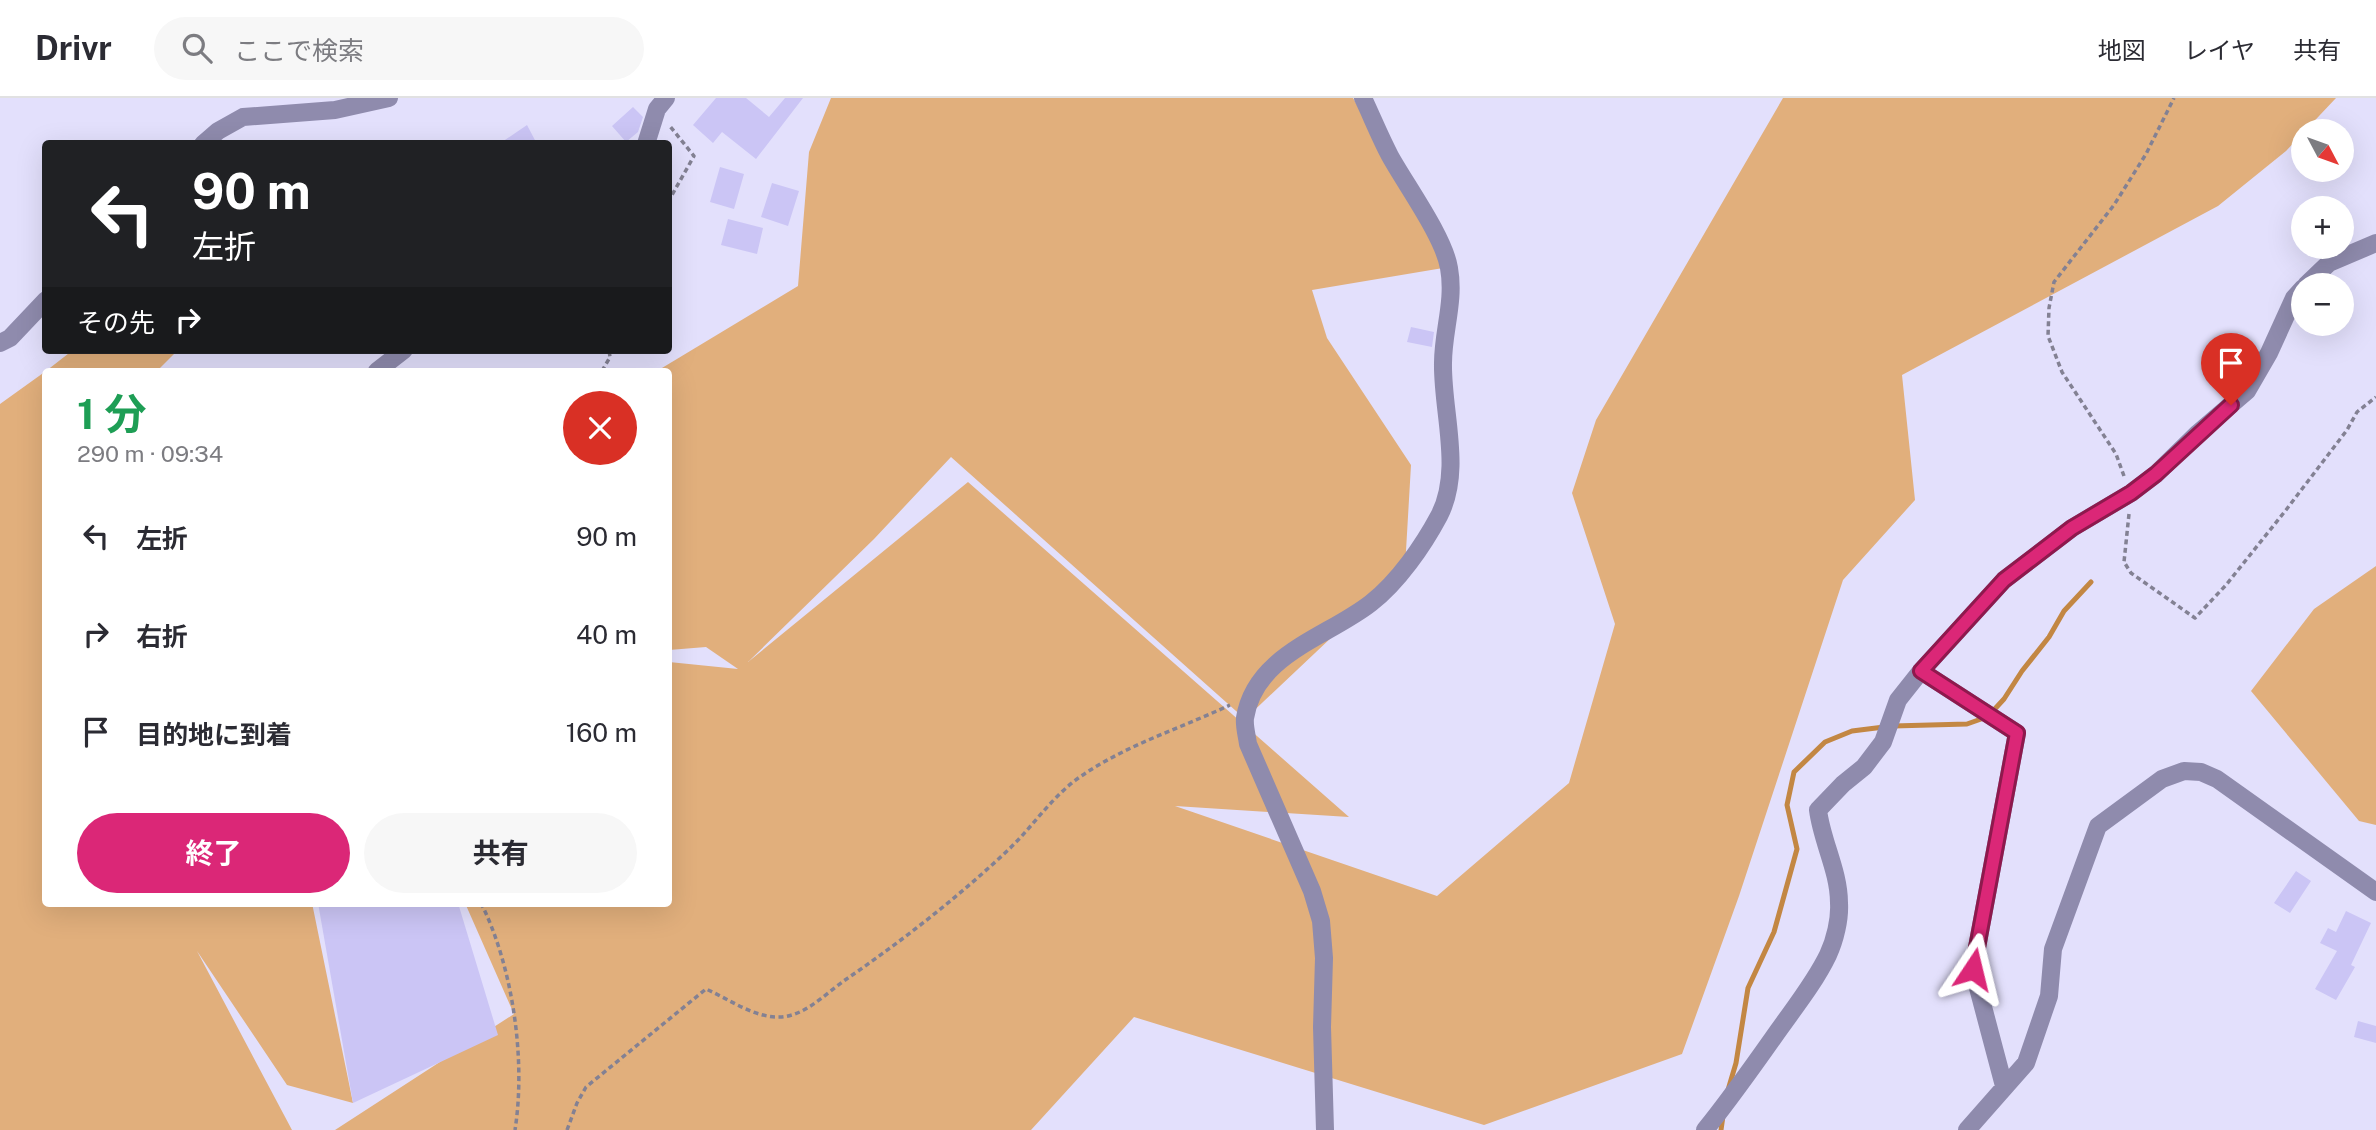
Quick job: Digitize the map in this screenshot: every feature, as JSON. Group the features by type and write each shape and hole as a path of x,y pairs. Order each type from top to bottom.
{"street":[{"path":"208,140 243,117 335,110 389,98"},
{"path":"1325,1130 1322,1027 1324,958 1321,921 1312,891 1248,744 1245,719 1254,694 1266,674 1293,650 1371,603 1405,568 1440,515 1449,489 1450,451 1443,362 1451,306 1449,267 1435,233 1389,153 1363,98"},
{"path":"648,140 662,103"},
{"path":"2319,273 2329,263 2376,243"},
{"path":"0,343 10,338 42,304"},
{"path":"1705,1130 1793,1010 1828,954 1836,930 1839,903 1835,871 1820,830 1818,810 1864,767 1883,742 1898,700 2004,580 2072,528 2131,493 2156,474 2247,391 2269,353 2291,305"},
{"path":"381,368 399,354"},
{"path":"1921,671 2017,733 1973,969 2004,1086"},
{"path":"1967,1130 2026,1063 2049,996 2053,949 2098,826 2162,779 2184,771 2202,772 2217,779 2376,892"}],"path":[{"path":"2174,98 2146,154 2114,205 2054,282 2049,308 2048,336 2062,372 2116,454 2131,493 2124,562 2131,573 2195,618 2226,585 2286,510 2347,430 2357,412 2376,397"},
{"path":"662,103 694,156 672,195"},
{"path":"567,1130 586,1087 706,989 762,1016 782,1017 807,1009 945,905 1008,850 1046,807 1076,780 1115,755 1254,694"},
{"path":"482,907 509,978 519,1078 515,1130"}],"shaded area":[{"path":"831,98 1353,98 1449,267 1312,290 1327,338 1411,465 1405,568 1245,719 951,457 874,539 748,662 968,482 1349,817 1175,806 1437,896 1569,783 1615,624 1572,493 1596,420 1783,98 2336,98 2316,119 2291,119 2291,146 2218,206 1902,375 1915,500 1843,580 1739,896 1682,1054 1484,1125 1134,1017 1031,1130 335,1130 514,1014 467,907 672,907 672,662 738,669 706,647 672,650 672,368 662,368 798,286 809,152"},
{"path":"68,354 174,354 160,368 50,368"},
{"path":"42,374 42,907 313,907 353,1103 287,1085 197,951 292,1130 0,1130 0,404"},
{"path":"2376,566 2376,825 2359,821 2251,691 2314,609"}],"building":[{"path":"716,98 746,98 769,117 785,98 803,98 756,159 722,132 713,143 693,125"},
{"path":"633,107 643,117 638,132 628,140 624,140 612,126"},
{"path":"527,125 535,140 505,140"},
{"path":"720,167 744,174 734,209 710,202"},
{"path":"772,183 799,191 788,226 761,217"},
{"path":"728,219 763,228 757,254 721,245"},
{"path":"1411,327 1434,332 1432,347 1407,342"},
{"path":"2296,871 2311,881 2290,913 2274,903"},
{"path":"319,907 459,907 498,1035 353,1103"},
{"path":"2346,911 2371,923 2351,965 2355,967 2336,1000 2315,989 2337,951 2320,943 2328,928 2336,932"},
{"path":"2358,1021 2376,1026 2376,1043 2354,1037"}],"waterway":[{"path":"1992,712 2049,637 2064,611 2091,582"},
{"path":"1893,726 1967,724 1984,718"},
{"path":"1728,1090 1736,1063 1748,988 1774,932 1797,849 1787,805 1794,772 1825,742 1852,731 1884,727"},
{"path":"1721,1130 1723,1116"}],"route":[{"path":"1973,969 2017,733 1921,671 2004,580 2072,528 2131,493 2156,474 2231,405"}]}
